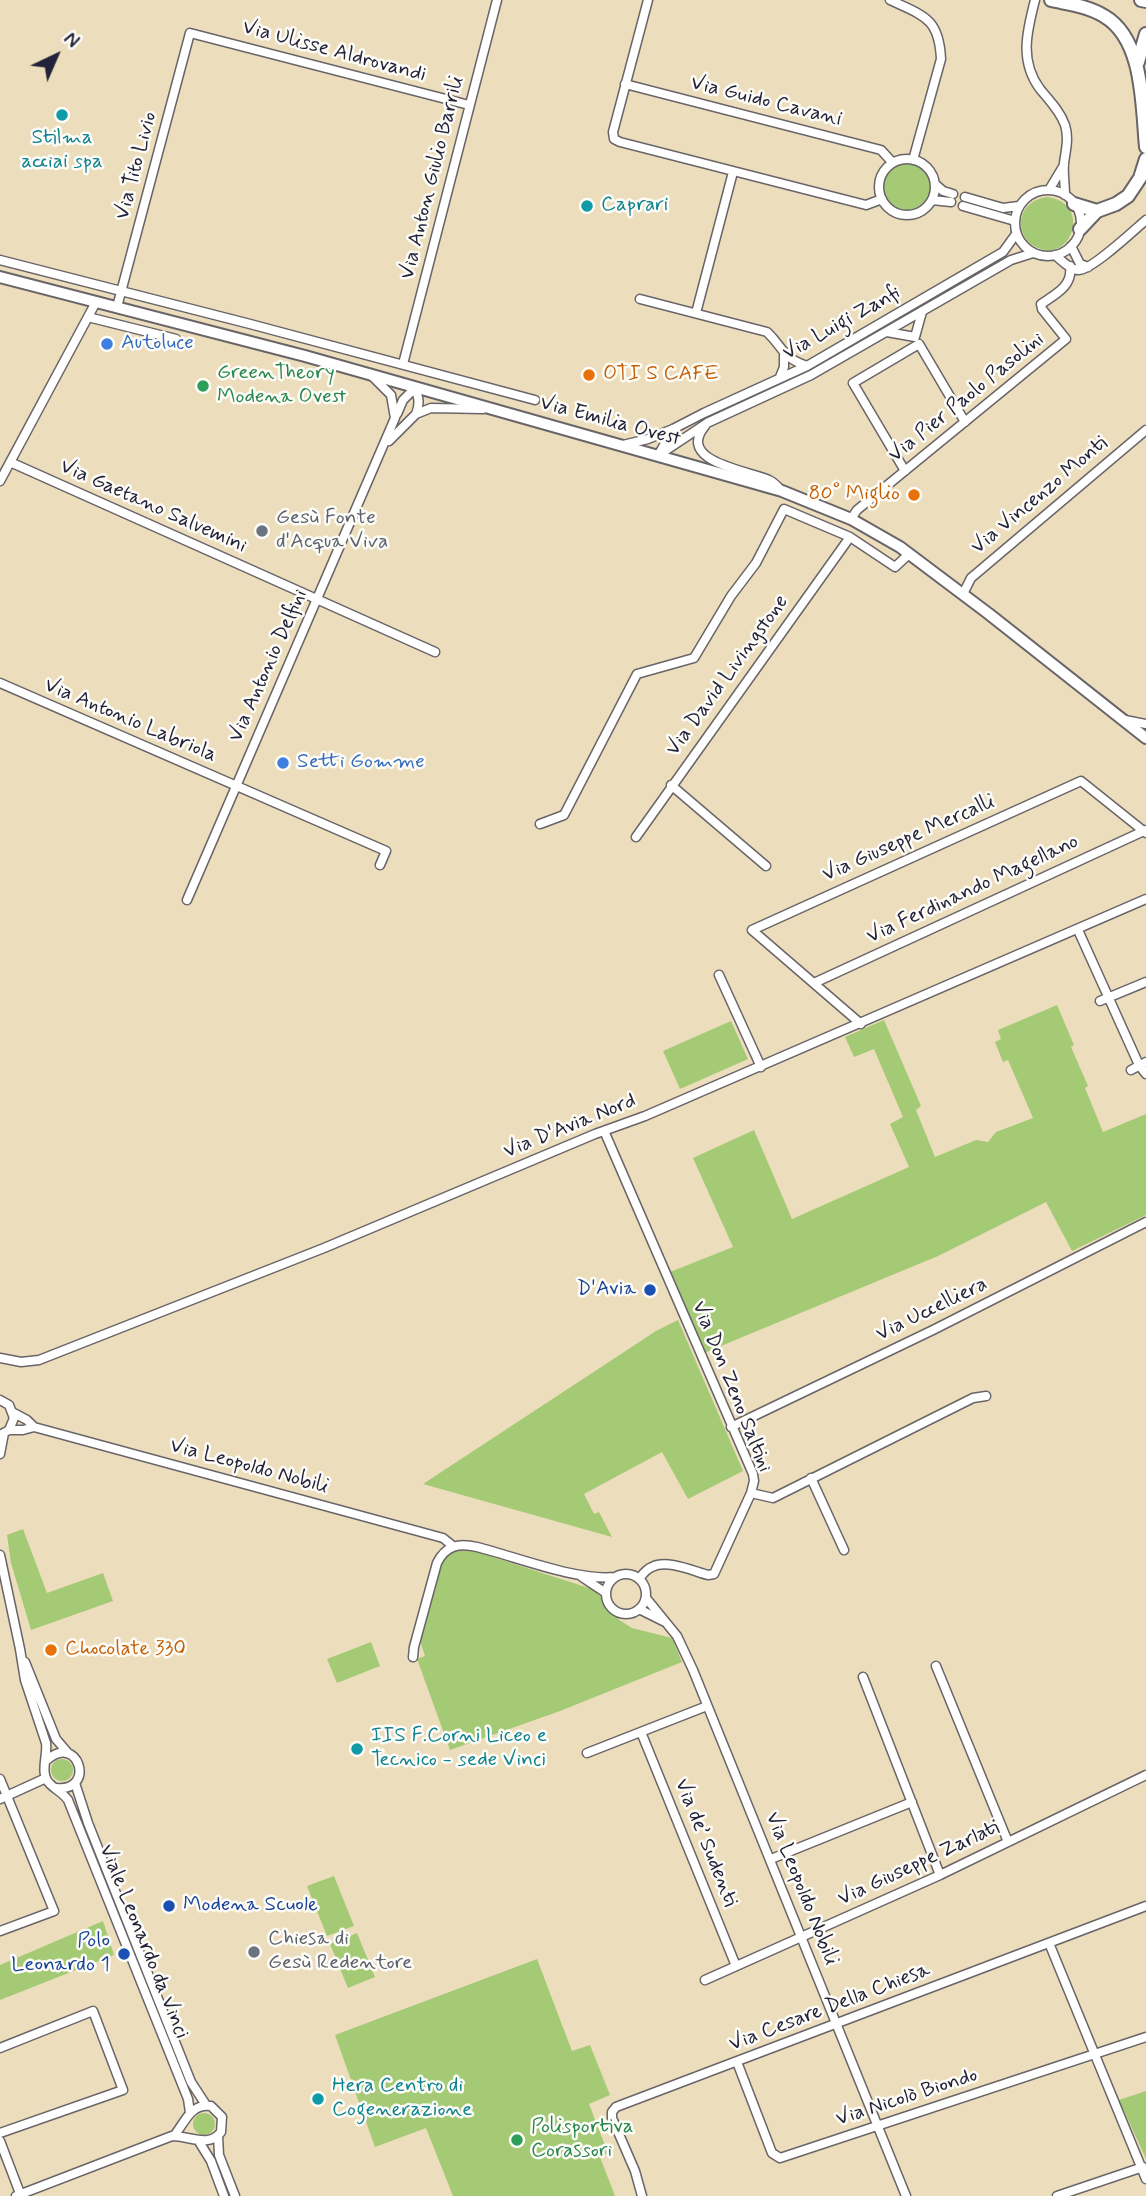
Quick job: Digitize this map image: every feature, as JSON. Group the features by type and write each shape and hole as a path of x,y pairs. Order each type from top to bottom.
{"highway":[{"path":"1051,0 1093,10 1115,23 1128,40 1137,69 1146,147"},
{"path":"1141,0 1146,1"},
{"path":"1137,69 1139,51 1146,34"},
{"path":"1080,229 1097,211 1128,196 1140,178 1146,159"},
{"path":"1070,200 1097,211"}],"main road":[{"name":"Via Emilia Ovest","path":"0,277 304,356 782,491 851,519 909,554 1146,738"}],"street":[{"name":"Via Anton Giulio Barrili","path":"403,364 497,0"},
{"path":"648,0 613,132 614,139 866,205 881,199"},
{"path":"890,0 928,19 938,33 941,59 913,160"},
{"path":"1035,0 1025,56 1036,83 1065,126 1067,146 1064,165 1070,200 1080,216 1080,229 1071,246 1055,256 1033,253 1024,246 1016,234 1015,221 1019,206 1032,194 1049,190 1070,200"},
{"name":"Via Ulisse Aldrovandi","path":"190,33 469,106"},
{"name":"Via Tito Livio","path":"117,307 190,33"},
{"name":"Via Guido Cavani","path":"625,84 881,150 892,162"},
{"path":"932,200 952,198 935,184 928,168 913,160 892,162 879,181 881,199 891,210 903,215 922,211 932,200 935,184"},
{"path":"1049,190 1064,165"},
{"path":"696,313 733,172"},
{"path":"1015,221 964,201 1003,208 1019,206"},
{"path":"1055,256 1081,271 1146,220"},
{"name":"Via Luigi Zanfi","path":"623,445 674,429 807,366 1003,252 1016,234"},
{"path":"1071,246 1080,264 1088,267"},
{"name":"Via Luigi Zanfi","path":"659,455 707,423 811,375 1011,260 1033,253"},
{"name":"Via Emilia Ovest","path":"0,260 535,400"},
{"name":"Via Pier Paolo Pasolini","path":"851,519 857,510 1066,339 1041,309 1041,304 1067,283 1070,266"},
{"path":"640,299 766,332 775,339 784,355 784,367 780,377"},
{"path":"0,481 96,302"},
{"path":"922,312 917,340 965,422"},
{"path":"88,317 176,340"},
{"path":"887,332 917,340"},
{"path":"304,356 308,339"},
{"path":"905,471 853,383 917,340"},
{"path":"784,355 807,366"},
{"path":"371,375 391,394 395,418"},
{"path":"385,446 416,414 419,398 415,388"},
{"name":"Via Antonio Delfini","path":"187,900 403,400 415,388"},
{"path":"416,414 431,408 490,409"},
{"path":"707,423 698,439 699,448 704,455 712,461 772,481 782,491"},
{"path":"659,455 674,429"},
{"name":"Via Vincenzo Monti","path":"963,594 971,578 1146,430"},
{"name":"Via Gaetano Salvemini","path":"10,462 435,652"},
{"name":"Via David Livingstone","path":"540,824 564,815 637,674 694,657 731,596 756,563 784,509 850,537 895,567 909,554"},
{"name":"Via David Livingstone","path":"636,837 850,537"},
{"name":"Via Antonio Labriola","path":"0,683 386,851 380,865"},
{"path":"1123,719 1146,724"},
{"name":"Via Giuseppe Mercalli","path":"814,983 752,930 1081,781 1145,831"},
{"path":"671,785 766,866"},
{"name":"Via Ferdinando Magellano","path":"814,983 1145,831"},
{"name":"Via D'Avia Nord","path":"0,1358 20,1362 39,1360 324,1248 761,1067 1146,899"},
{"path":"1077,930 1104,1000 1139,1066 1146,1074"},
{"path":"719,975 761,1067"},
{"path":"1104,1000 1146,982"},
{"path":"814,983 861,1024"},
{"name":"Via Don Zeno Saltini","path":"605,1133 753,1474 751,1493 773,1498 973,1398 986,1396"},
{"name":"Via Uccelliera","path":"731,1427 1146,1223"},
{"name":"Via Leopoldo Nobili","path":"0,1400 34,1427 443,1538 453,1546 465,1544 576,1574 615,1577"},
{"path":"0,1454 5,1433 14,1422 14,1413"},
{"name":"Via Leopoldo Nobili","path":"5,1433 34,1427"},
{"path":"811,1478 844,1550"},
{"path":"639,1578 656,1565 673,1566 708,1576 714,1574 751,1493"},
{"path":"413,1657 437,1563 445,1551 453,1546"},
{"path":"0,1555 25,1681 46,1743 47,1760 44,1772 56,1788 70,1787 80,1773 79,1765 56,1739 20,1649"},
{"name":"Via Leopoldo Nobili","path":"576,1574 606,1593"},
{"path":"627,1574 639,1578 646,1590 646,1598 639,1609 629,1614 617,1612 608,1604 606,1593 610,1582 615,1577 627,1574"},
{"name":"Via Leopoldo Nobili","path":"646,1598 677,1636 771,1859 906,2196"},
{"name":"Via Leopoldo Nobili","path":"639,1609 661,1620 677,1636"},
{"path":"936,1666 1008,1842"},
{"path":"863,1677 940,1875"},
{"path":"587,1754 707,1706"},
{"name":"Via de’ Sudenti","path":"641,1732 736,1966"},
{"path":"47,1760 53,1755 68,1753"},
{"name":"Via Giuseppe Zarlati","path":"705,1980 940,1875 1146,1775"},
{"path":"4,1798 46,1778"},
{"path":"0,1779 4,1798 54,1911 0,1931"},
{"name":"Viale Leonardo da Vinci","path":"75,1783 88,1823 191,2082 206,2105"},
{"name":"Viale Leonardo da Vinci","path":"56,1788 68,1800 188,2099 189,2116"},
{"path":"771,1859 912,1802"},
{"name":"Via Cesare Della Chiesa","path":"642,2196 635,2171 612,2118 613,2109 1146,1906"},
{"path":"1049,1943 1144,2167 1146,2179"},
{"path":"0,2048 93,2011 123,2090 0,2133"},
{"name":"Via Nicolò Biondo","path":"737,2062 772,2153 777,2157 1146,2037"},
{"path":"0,2141 19,2195 174,2136 212,2140 223,2127 222,2117 216,2109 200,2106 174,2136"},
{"path":"189,2116 188,2130 211,2161 224,2196"},
{"path":"218,2136 219,2155 235,2196"},
{"path":"1057,2196 1144,2167"}],"green space":[{"path":"907,163 924,170 931,187 924,204 907,211 890,204 883,187 890,170"},
{"path":"1048,197 1062,202 1070,210 1073,221 1067,241 1059,248 1048,250 1029,242 1023,234 1021,224 1024,212 1031,203"},
{"path":"1057,1005 1074,1045 1071,1047 1088,1086 1085,1088 1103,1132 1146,1114 1146,1215 1072,1251 1046,1202 938,1256 704,1353 670,1272 733,1247 693,1158 754,1130 792,1219 909,1167 890,1124 903,1117 874,1049 854,1057 845,1037 884,1020 921,1106 916,1110 935,1157 976,1140 988,1142 996,1132 1033,1118 1008,1060 1003,1062 995,1042 1001,1039 998,1030"},
{"path":"731,1021 748,1059 680,1089 663,1051"},
{"path":"678,1320 743,1471 688,1499 662,1452 584,1494 594,1514 599,1512 612,1537 423,1484 656,1331"},
{"path":"23,1529 47,1593 103,1573 113,1601 31,1630 11,1563 7,1535"},
{"path":"457,1550 477,1552 595,1590 618,1619 632,1628 672,1638 682,1662 560,1711 450,1750 417,1659 425,1656 420,1641 441,1567 446,1556"},
{"path":"371,1642 380,1666 337,1683 327,1659"},
{"path":"62,1759 70,1762 73,1770 70,1778 62,1781 54,1778 51,1770 54,1762"},
{"path":"334,1876 354,1926 327,1936 307,1886"},
{"path":"103,1921 114,1955 0,2000 0,1965"},
{"path":"357,1933 375,1977 348,1988 330,1944"},
{"path":"537,1959 572,2051 590,2045 610,2095 589,2104 608,2153 600,2157 615,2196 453,2196 426,2128 375,2147 335,2035"},
{"path":"1146,2091 1146,2159 1119,2100"},
{"path":"204,2113 212,2116 215,2124 212,2132 204,2135 196,2132 193,2124 196,2116"}],"place":[{"name":"Stilma acciai spa","path":"62,115"},
{"name":"Caprari","path":"587,206"},
{"name":"Autoluce","path":"107,344"},
{"name":"OTI S CAFE","path":"589,375"},
{"name":"GreenTheory Modena Ovest","path":"203,386"},
{"name":"80° Miglio","path":"914,495"},
{"name":"Gesù Fonte d'Acqua Viva","path":"262,531"},
{"name":"Setti Gomme","path":"283,763"},
{"name":"D'Avia","path":"650,1290"},
{"name":"Chocolate 330","path":"51,1650"},
{"name":"IIS F.Corni Liceo e Tecnico - sede Vinci","path":"357,1749"},
{"name":"Modena Scuole","path":"169,1906"},
{"name":"Chiesa di Gesù Redentore","path":"254,1952"},
{"name":"Polo Leonardo 1","path":"124,1954"},
{"name":"Hera Centro di Cogenerazione","path":"318,2099"},
{"name":"Polisportiva Corassori","path":"517,2140"}]}
